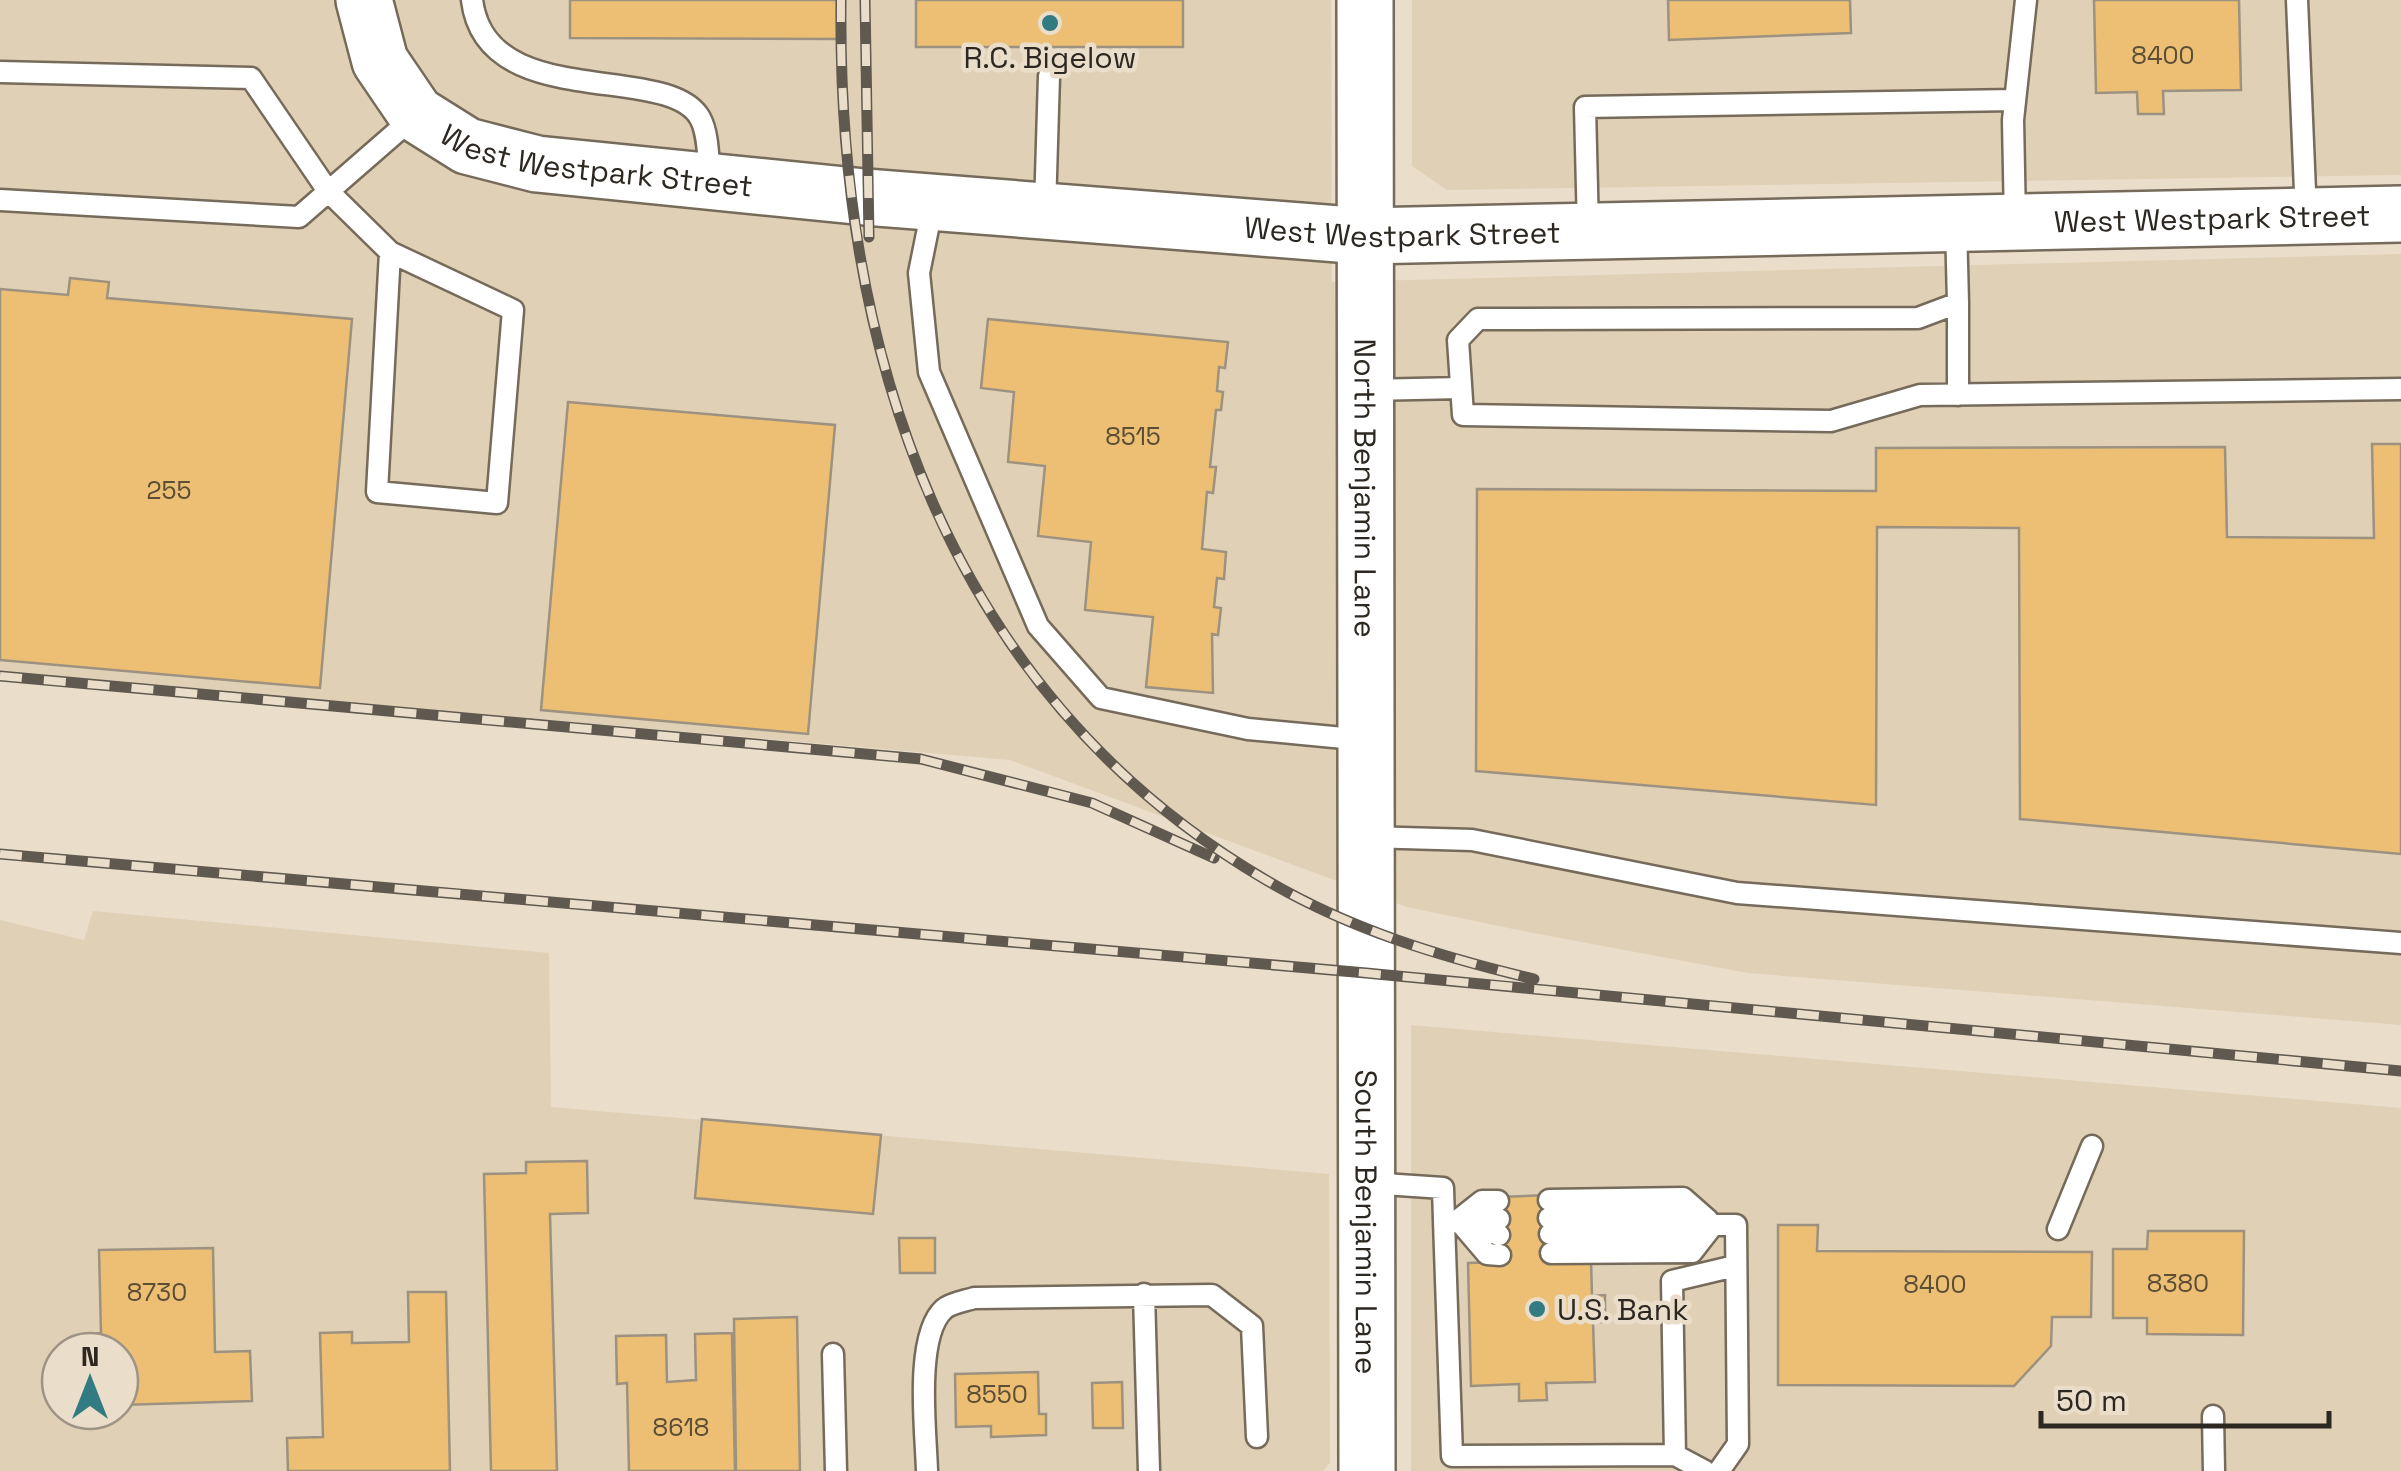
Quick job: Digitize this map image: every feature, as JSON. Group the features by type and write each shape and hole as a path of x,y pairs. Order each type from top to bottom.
{"street":[{"path":"364,0 380,61 416,114"},
{"name":"North Benjamin Lane","path":"1365,0 1366,973"},
{"name":"West Westpark Street","path":"416,114 467,146 537,164 933,202 1364,236 2401,214"},
{"name":"South Benjamin Lane","path":"1366,973 1367,1471"}],"lane":[{"path":"472,0 475,23 500,50 541,72 663,94 692,110 700,118 710,181"},
{"path":"2015,223 2015,100 2026,0"},
{"path":"2297,0 2306,216"},
{"path":"0,72 251,78 328,191 390,252 513,310 497,502 377,492 390,252"},
{"path":"1044,211 1049,76"},
{"path":"1588,232 1585,107 2015,100"},
{"path":"0,200 299,216 416,114"},
{"path":"933,202 919,273 930,372 1038,626 1101,698 1248,729 1365,740"},
{"path":"1956,224 1958,395"},
{"path":"1958,303 1918,318 1478,319 1458,340 1462,415 1831,421 1920,395 2401,389"},
{"path":"1365,390 1461,388"},
{"path":"1366,837 1472,840 1737,893 2401,942"},
{"path":"2058,1229 2092,1146"},
{"path":"1364,1182 1444,1188 1451,1220 1452,1456 1676,1454 1705,1471"},
{"path":"1482,1201 1499,1227 1488,1235 1451,1220 1482,1201"},
{"path":"1713,1225 1692,1252 1550,1226 1682,1215 1713,1225 1736,1225 1738,1444 1720,1471"},
{"path":"1676,1454 1672,1281 1735,1266"},
{"path":"1144,1294 1149,1471"},
{"path":"927,1471 924,1372 933,1326 945,1308 974,1298 1212,1295 1252,1326 1256,1437"},
{"path":"834,1354 836,1471"},
{"path":"2213,1416 2214,1471"}],"shaded area":[{"path":"0,0 1331,0 1332,282 2401,254 2401,1025 1748,973 1523,931 1407,907 1010,760 0,672"},
{"path":"1412,0 2401,0 2401,175 1447,190 1412,166"},
{"path":"93,911 549,953 551,1107 1329,1174 1330,1463 1323,1471 0,1471 0,920 84,940"},
{"path":"1411,1025 2401,1108 2401,1471 1411,1471"}],"building":[{"path":"570,0 838,0 838,39 570,38"},
{"name":"R.C. Bigelow","path":"916,0 1183,0 1183,47 916,47"},
{"path":"1668,0 1850,0 1851,33 1669,40"},
{"path":"2094,0 2239,0 2241,90 2163,91 2164,114 2138,114 2137,92 2096,93"},
{"path":"70,278 109,282 107,298 352,319 320,688 0,660 0,289 68,295"},
{"path":"988,319 1228,342 1225,368 1219,367 1217,391 1223,392 1221,410 1216,410 1210,467 1216,467 1213,493 1207,492 1202,549 1226,552 1224,579 1217,578 1214,607 1221,608 1218,635 1212,634 1213,693 1146,687 1153,617 1085,610 1091,542 1038,536 1045,466 1008,462 1014,392 981,388"},
{"path":"568,402 835,425 808,734 541,710"},
{"path":"2372,444 2401,444 2401,854 2020,819 2019,528 1877,527 1876,805 1476,771 1477,489 1876,491 1876,448 2225,447 2227,537 2374,538"},
{"path":"702,1119 881,1135 873,1214 695,1198"},
{"path":"587,1161 588,1213 550,1214 557,1471 491,1471 484,1174 526,1173 526,1162"},
{"name":"U.S. Bank","path":"1549,1195 1591,1260 1592,1296 1605,1295 1605,1322 1593,1322 1595,1382 1546,1383 1547,1400 1519,1401 1519,1384 1471,1386 1468,1263 1500,1262 1498,1197"},
{"path":"1778,1225 1818,1225 1817,1251 2092,1252 2091,1317 2052,1317 2051,1346 2014,1386 1778,1385"},
{"path":"2148,1231 2244,1231 2243,1335 2147,1334 2147,1318 2113,1318 2113,1249 2147,1249"},
{"path":"899,1238 935,1238 935,1273 900,1273"},
{"path":"213,1248 215,1352 250,1351 252,1401 140,1404 140,1331 101,1331 99,1250"},
{"path":"408,1292 446,1292 450,1471 288,1471 287,1438 323,1437 320,1333 352,1332 352,1343 409,1342"},
{"path":"797,1317 800,1471 736,1471 734,1319"},
{"path":"732,1333 735,1471 629,1471 627,1383 617,1384 616,1336 666,1335 667,1382 696,1380 695,1334"},
{"path":"1038,1372 1039,1414 1046,1414 1046,1435 991,1437 991,1426 956,1427 955,1374"},
{"path":"1122,1382 1123,1428 1093,1428 1092,1383"}],"railway":[{"path":"841,0 845,131 861,260 890,384 932,502 990,612 1064,713 1156,803 1266,880 1330,913 1396,940 1534,979"},
{"path":"865,0 869,237"},
{"path":"0,676 921,759 1092,803 1214,858"},
{"path":"0,854 1366,973 2401,1071"}],"place":[{"name":"R.C. Bigelow","path":"1050,23"},
{"name":"U.S. Bank","path":"1537,1309"}]}
